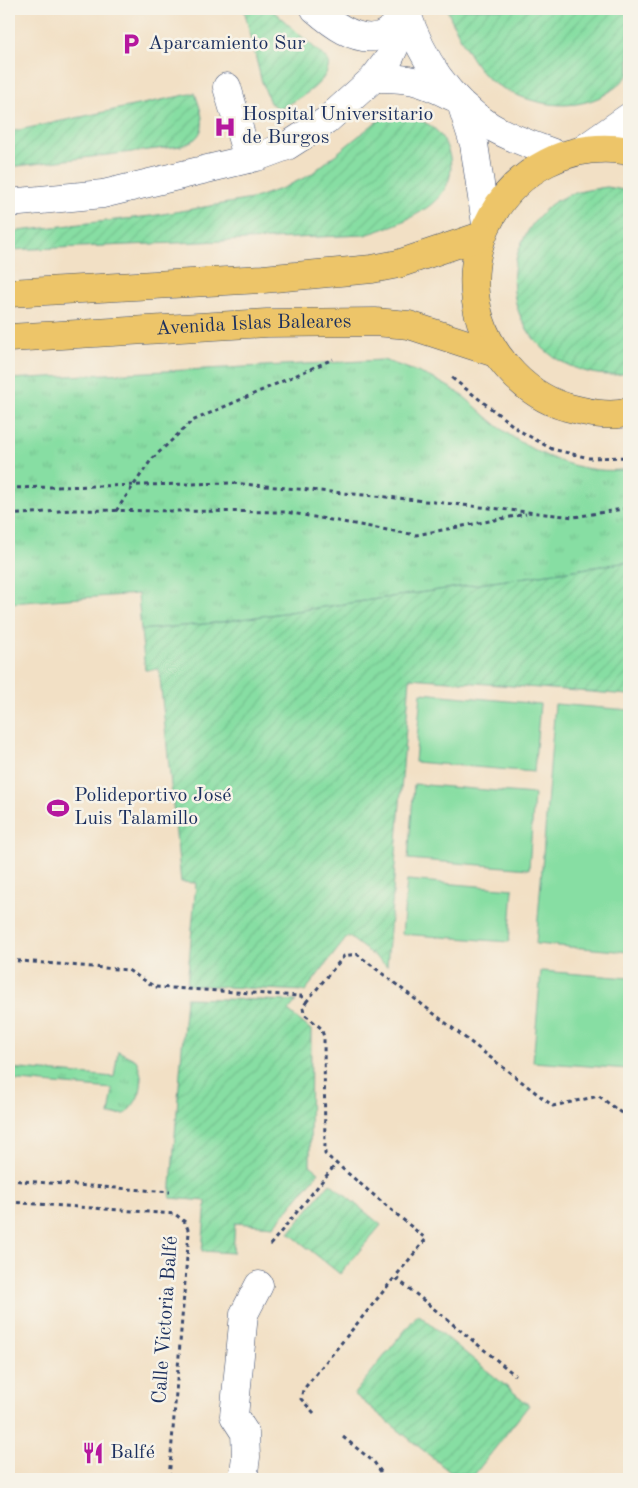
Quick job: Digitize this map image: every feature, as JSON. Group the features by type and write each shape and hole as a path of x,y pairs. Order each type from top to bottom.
{"main road":[{"path":"629,151 616,149 572,153 524,177 506,194 484,230 474,265 475,296 482,326 495,353 520,382 552,402 589,413 629,412"},
{"path":"9,293 263,279 372,269 398,264 484,230"},
{"name":"Avenida Islas Baleares","path":"9,338 267,323 375,322 408,325 495,353"}],"street":[{"path":"315,9 333,24 363,37 380,36 392,28 406,10"},
{"path":"9,204 103,194 248,159 287,146 326,121 374,78 390,57 399,37 406,10"},
{"path":"406,10 427,62 457,101 474,144 484,230"},
{"path":"374,78 401,77 424,83 457,101 492,127 572,153 629,117"},
{"path":"228,87 248,159"},
{"path":"245,1468 245,1433 234,1416 244,1314 259,1285"}],"path":[{"path":"116,511 132,485 151,460 192,421 341,356 322,357"},
{"path":"448,376 520,431 552,448 589,458 629,456"},
{"path":"9,488 232,483 574,517 629,508"},
{"path":"9,515 71,510 286,512 416,535 531,513"},
{"path":"314,1413 301,1400 304,1390 426,1240 325,1154 324,1037 320,1028 304,1014 303,1007 344,956 356,954 553,1106 599,1096 629,1119"},
{"path":"9,960 128,970 155,987 301,996 307,1001"},
{"path":"270,1245 336,1164"},
{"path":"9,1180 170,1192"},
{"name":"Calle Victoria Balfé","path":"9,1202 175,1214 185,1222 189,1232 170,1479"},
{"path":"395,1277 515,1375"},
{"path":"343,1437 374,1462 386,1479"}],"green space":[{"path":"244,9 271,9 328,60 325,76 319,83 304,95 280,109 270,103 261,79"},
{"path":"447,9 629,9 629,74 614,88 598,98 581,103 563,105 544,103 526,98 508,91 491,81 478,68"},
{"path":"195,93 202,118 201,131 191,142 181,146 9,167 9,132"},
{"path":"405,116 426,123 437,131 445,142 451,168 448,184 439,197 427,208 412,217 380,230 365,235 9,250 9,232 151,216 252,199 283,188 310,175 376,122 389,117"},
{"path":"607,187 629,191 629,372 612,375 584,371 558,360 538,344 524,324 516,302 513,278 518,253 529,230 547,208 567,196"},
{"path":"383,360 446,385 461,394 504,431 532,449 580,467 596,470 629,469 629,562 215,623 141,630 138,594 9,603 9,379"},
{"path":"629,562 629,695 410,678 387,966 348,936 305,991 187,985 196,883 181,882 159,669 145,670 141,630 215,623"},
{"path":"421,693 540,704 534,772 415,762"},
{"path":"555,704 629,710 629,952 536,944"},
{"path":"414,784 534,794 529,869 408,859"},
{"path":"407,880 513,889 509,942 402,934"},
{"path":"541,971 629,978 629,1069 533,1062"},
{"path":"186,998 296,1001 288,1011 311,1030 310,1165 319,1172 274,1226 235,1223 233,1253 202,1251 206,1201 170,1198"},
{"path":"118,1051 136,1060 141,1075 139,1095 125,1114 109,1115 113,1089 9,1080 9,1068 114,1077"},
{"path":"330,1183 381,1225 340,1274 289,1233"},
{"path":"418,1314 529,1405 474,1475 450,1472 354,1394"}],"place":[{"name":"Aparcamiento Sur","path":"131,44"},
{"name":"Hospital Universitario de Burgos","path":"225,127"},
{"name":"Polideportivo José Luis Talamillo","path":"58,808"},
{"name":"Balfé","path":"93,1453"}]}
